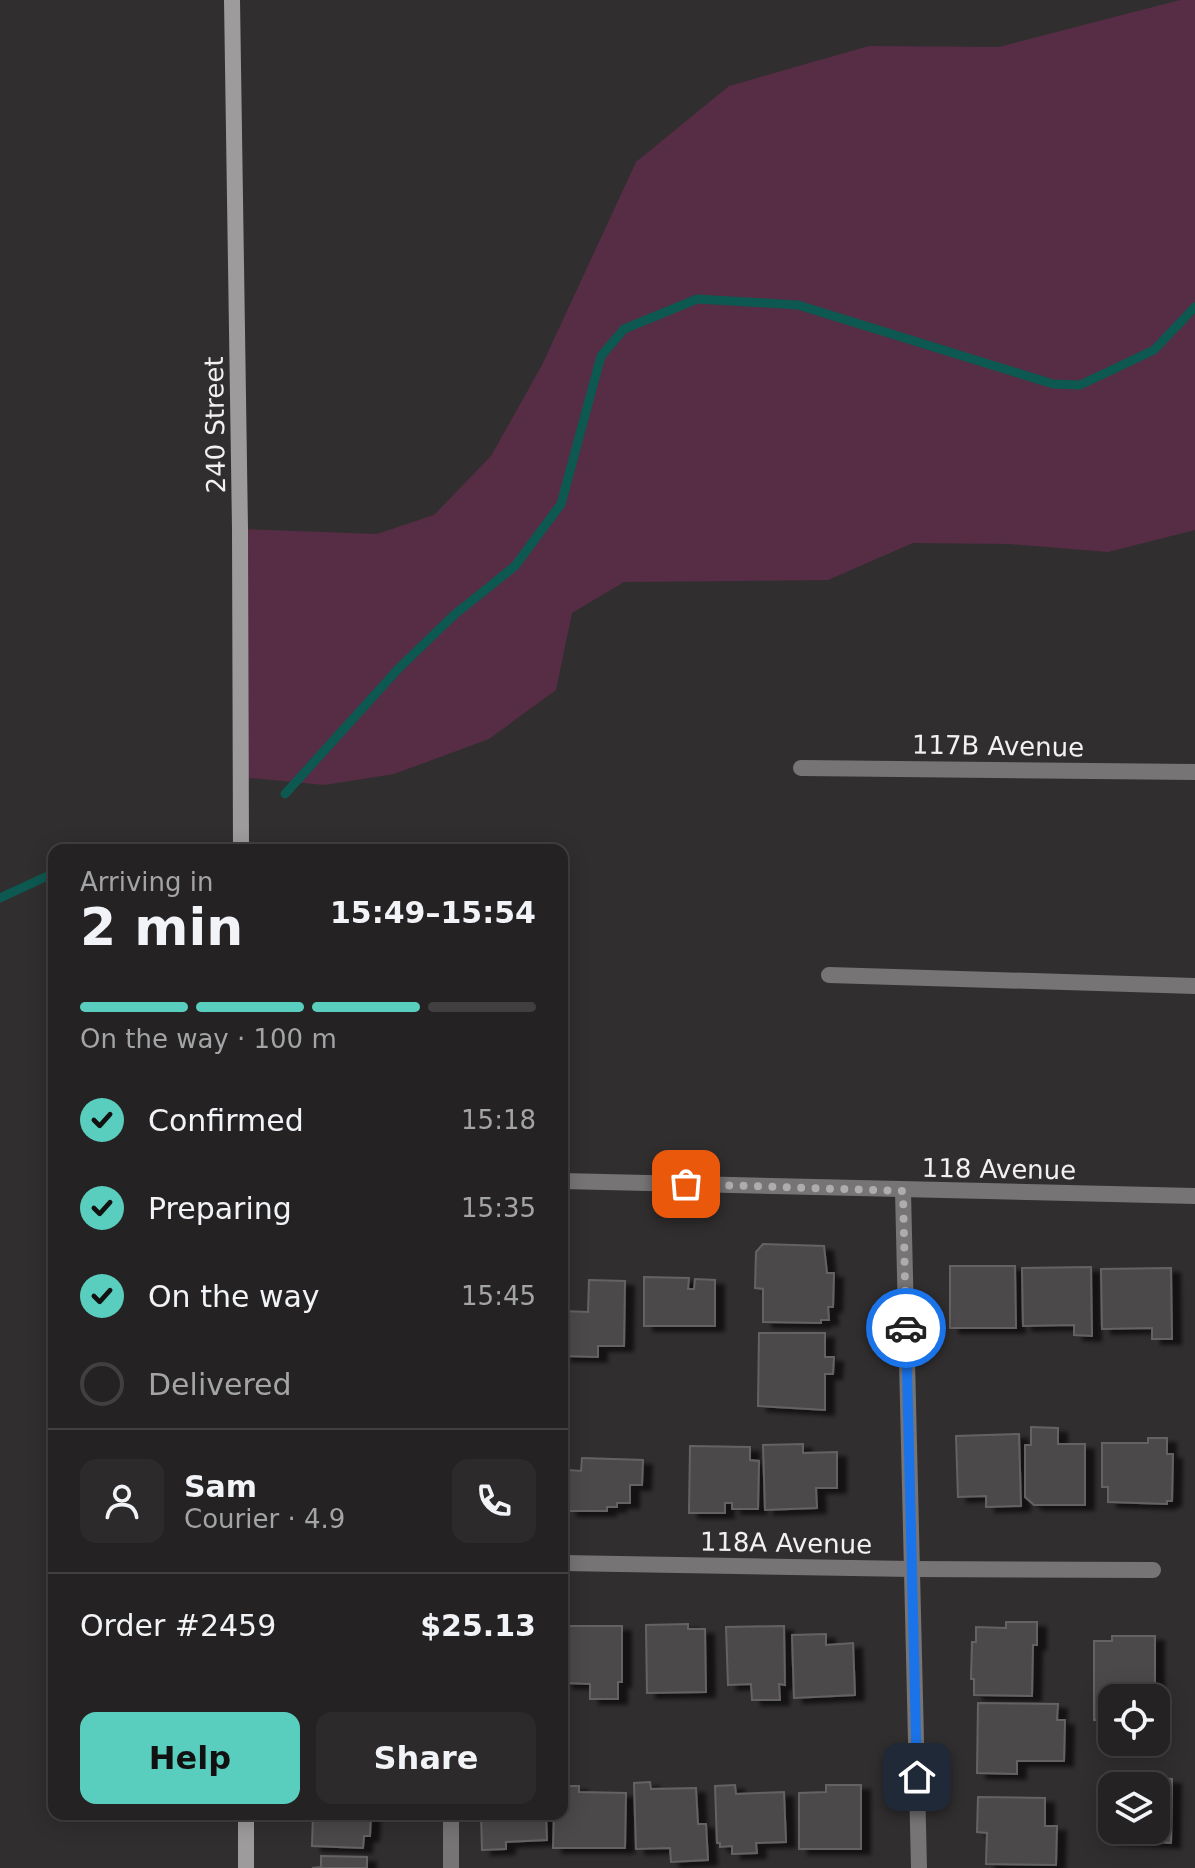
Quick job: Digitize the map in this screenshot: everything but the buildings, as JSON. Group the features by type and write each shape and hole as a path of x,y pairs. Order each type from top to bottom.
{"main road":[{"name":"240 Street","path":"232,0 241,844"},
{"path":"246,1820 246,1868"}],"street":[{"name":"117B Avenue","path":"801,768 1195,772"},
{"path":"829,975 1195,986"},
{"name":"118 Avenue","path":"568,1181 1195,1196"},
{"path":"903,1191 919,1868"},
{"name":"118A Avenue","path":"568,1563 1153,1570"},
{"path":"451,1820 451,1868"}],"shaded area":[{"path":"1180,0 1195,0 1195,530 1108,552 1009,544 913,543 828,580 624,582 572,613 556,690 489,739 394,774 324,785 241,777 240,529 377,534 434,515 491,456 542,365 636,162 729,86 869,46 999,47"}],"waterway":[{"path":"285,794 399,668 454,615 515,566 561,504 601,356 624,329 697,299 798,305 1053,384 1080,385 1154,350 1195,307"},
{"path":"0,898 48,876"}],"way so far":[{"path":"686,1184 903,1191 906,1328"}],"route":[{"path":"906,1328 917,1777"}]}
